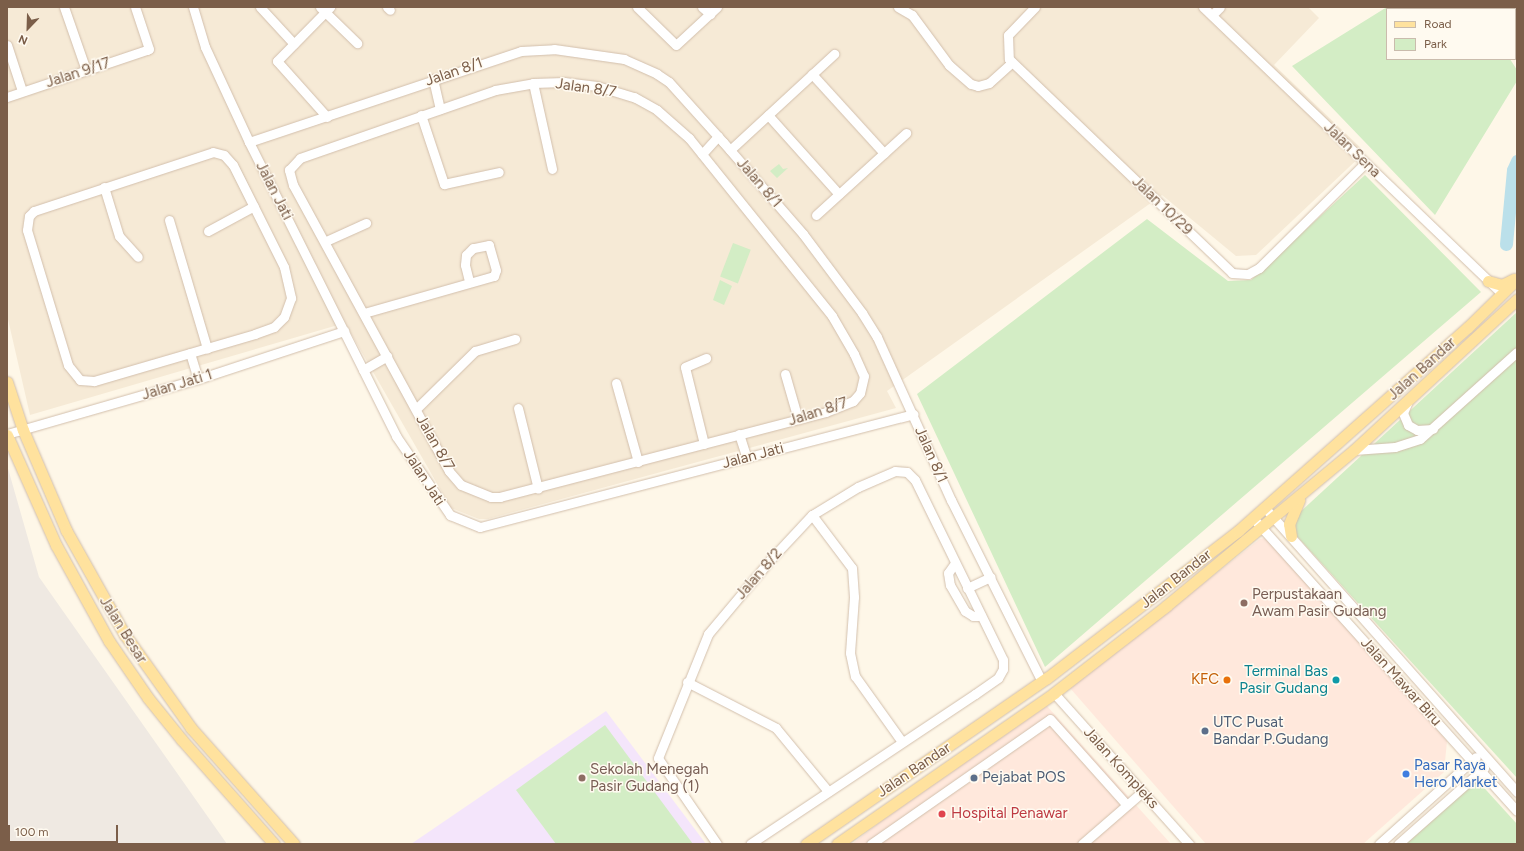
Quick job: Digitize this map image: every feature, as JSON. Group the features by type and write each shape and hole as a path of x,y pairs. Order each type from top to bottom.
{"main road":[{"path":"1488,281 1502,285 1517,278"},
{"name":"Jalan Bandar","path":"810,843 1042,682 1253,518 1468,327 1517,278"},
{"path":"1490,324 1504,305 1502,294 1509,296 1517,293"},
{"name":"Jalan Bandar","path":"837,844 1054,693 1166,606 1301,496 1354,450 1517,299"},
{"name":"Jalan Besar","path":"7,382 23,430 66,530 91,578 129,641 191,728 294,844"},
{"name":"Jalan Besar","path":"7,435 56,545 109,641 148,698 182,740 274,844"},
{"path":"1291,536 1289,524 1301,496"}],"street":[{"path":"64,7 86,70"},
{"name":"Jalan 9/17","path":"7,97 149,49 136,7"},
{"name":"Jalan Jati","path":"193,7 206,47 249,142 396,436 444,510 450,515 478,527 913,414"},
{"path":"260,7 294,44"},
{"path":"638,7 675,45 717,7"},
{"path":"702,7 710,14"},
{"path":"898,7 912,15 949,65 971,84 978,86 989,83 1012,62 1007,48 1008,35 1035,7"},
{"name":"Jalan Sena","path":"1203,7 1502,294"},
{"path":"1212,16 1220,7"},
{"path":"327,117 277,61 325,9 357,43"},
{"path":"7,45 22,91"},
{"name":"Jalan 8/1","path":"249,142 327,117 433,79 521,51 554,49 624,59 648,68 669,82 803,234 862,313 877,337 951,500 991,577 1042,682"},
{"path":"730,150 834,54"},
{"name":"Jalan 10/29","path":"1012,62 1229,271 1237,275 1248,274 1259,268 1365,163"},
{"path":"812,74 884,153"},
{"path":"433,79 440,109"},
{"name":"Jalan 8/7","path":"564,82 597,86 634,97 668,119 702,154 832,316 863,374 864,385 851,403 798,419 538,489 498,498 464,487 449,471 326,241 291,180 291,164 300,158 440,109 495,90 534,83 564,82"},
{"path":"534,83 552,169"},
{"path":"421,115 444,184 499,172"},
{"path":"768,115 839,194"},
{"path":"816,215 906,133"},
{"path":"702,154 718,136"},
{"path":"213,152 228,159 254,206 289,279 291,298 287,312 274,327 89,382 77,378 68,365 27,230 27,221 34,211 213,152"},
{"path":"104,187 119,236 138,257"},
{"path":"208,231 254,206"},
{"path":"169,220 207,348"},
{"path":"326,241 366,223"},
{"path":"364,313 469,281"},
{"name":"Jalan Jati 1","path":"7,435 198,379 344,331"},
{"path":"416,409 475,351 515,339"},
{"path":"1354,450 1409,445 1433,429 1517,352"},
{"path":"190,353 198,379"},
{"path":"363,370 387,356"},
{"path":"704,444 685,367 706,358"},
{"path":"785,374 798,419"},
{"path":"616,383 638,462"},
{"path":"1410,398 1403,413 1408,425 1418,430 1433,429"},
{"path":"518,408 538,489"},
{"path":"739,434 747,458"},
{"name":"Jalan 8/2","path":"717,844 658,758 687,682 710,631 812,515 858,487 895,470 904,471 915,480 1003,660 1001,674 975,694 750,844"},
{"name":"Jalan Mawar Biru","path":"1265,508 1517,792"},
{"path":"812,515 852,568 854,597 850,653 855,676 902,742"},
{"name":"Jalan Mawar Biru","path":"1253,518 1471,761 1517,810"},
{"path":"955,563 948,573 950,585 965,611 973,616 981,616"},
{"path":"967,588 991,577"},
{"path":"687,682 776,728 828,791"},
{"name":"Jalan Kompleks","path":"1054,693 1189,844"},
{"path":"871,844 1050,719 1127,805"},
{"path":"1380,844 1482,752"},
{"path":"1398,844 1491,763"},
{"path":"1082,844 1142,792"}],"shaded area":[{"path":"7,7 1308,7 1319,18 1274,65 1365,152 1256,255 1236,256 1162,195 887,391 896,408 488,519 479,519 451,508 345,323 30,415 7,315"},
{"path":"7,465 39,577 227,844 7,844"},
{"path":"1265,538 1271,540 1447,741 1444,772 1363,844 1206,844 1070,688 1260,539"},
{"path":"1046,705 1171,844 852,844 933,781"},
{"name":"Sekolah Menegah Pasir Gudang (1)","path":"606,711 706,844 411,844"}],"green space":[{"path":"1387,7 1421,8 1386,8 1386,60 1511,60 1517,70 1517,81 1435,215 1292,66"},
{"path":"779,164 783,169 788,168 777,178 770,171"},
{"path":"1365,175 1481,292 1045,667 917,394 1147,219 1228,281 1251,280"},
{"path":"733,243 751,250 738,283 720,277"},
{"path":"720,280 732,286 724,305 713,300"},
{"path":"1517,312 1517,778 1294,533 1298,514"},
{"name":"Sekolah Menegah Pasir Gudang (1)","path":"605,725 693,844 556,844 516,790"},
{"path":"1477,780 1517,824 1517,844 1406,844"}],"waterway":[{"path":"1506,244 1513,170 1517,161"}],"place":[{"name":"Perpustakaan Awam Pasir Gudang","path":"1244,603"},
{"name":"KFC","path":"1227,680"},
{"name":"Terminal Bas Pasir Gudang","path":"1336,680"},
{"name":"UTC Pusat Bandar P.Gudang","path":"1205,731"},
{"name":"Pasar Raya Hero Market","path":"1406,774"},
{"name":"Sekolah Menegah Pasir Gudang (1)","path":"582,778"},
{"name":"Pejabat POS","path":"974,778"},
{"name":"Hospital Penawar","path":"942,814"}]}
